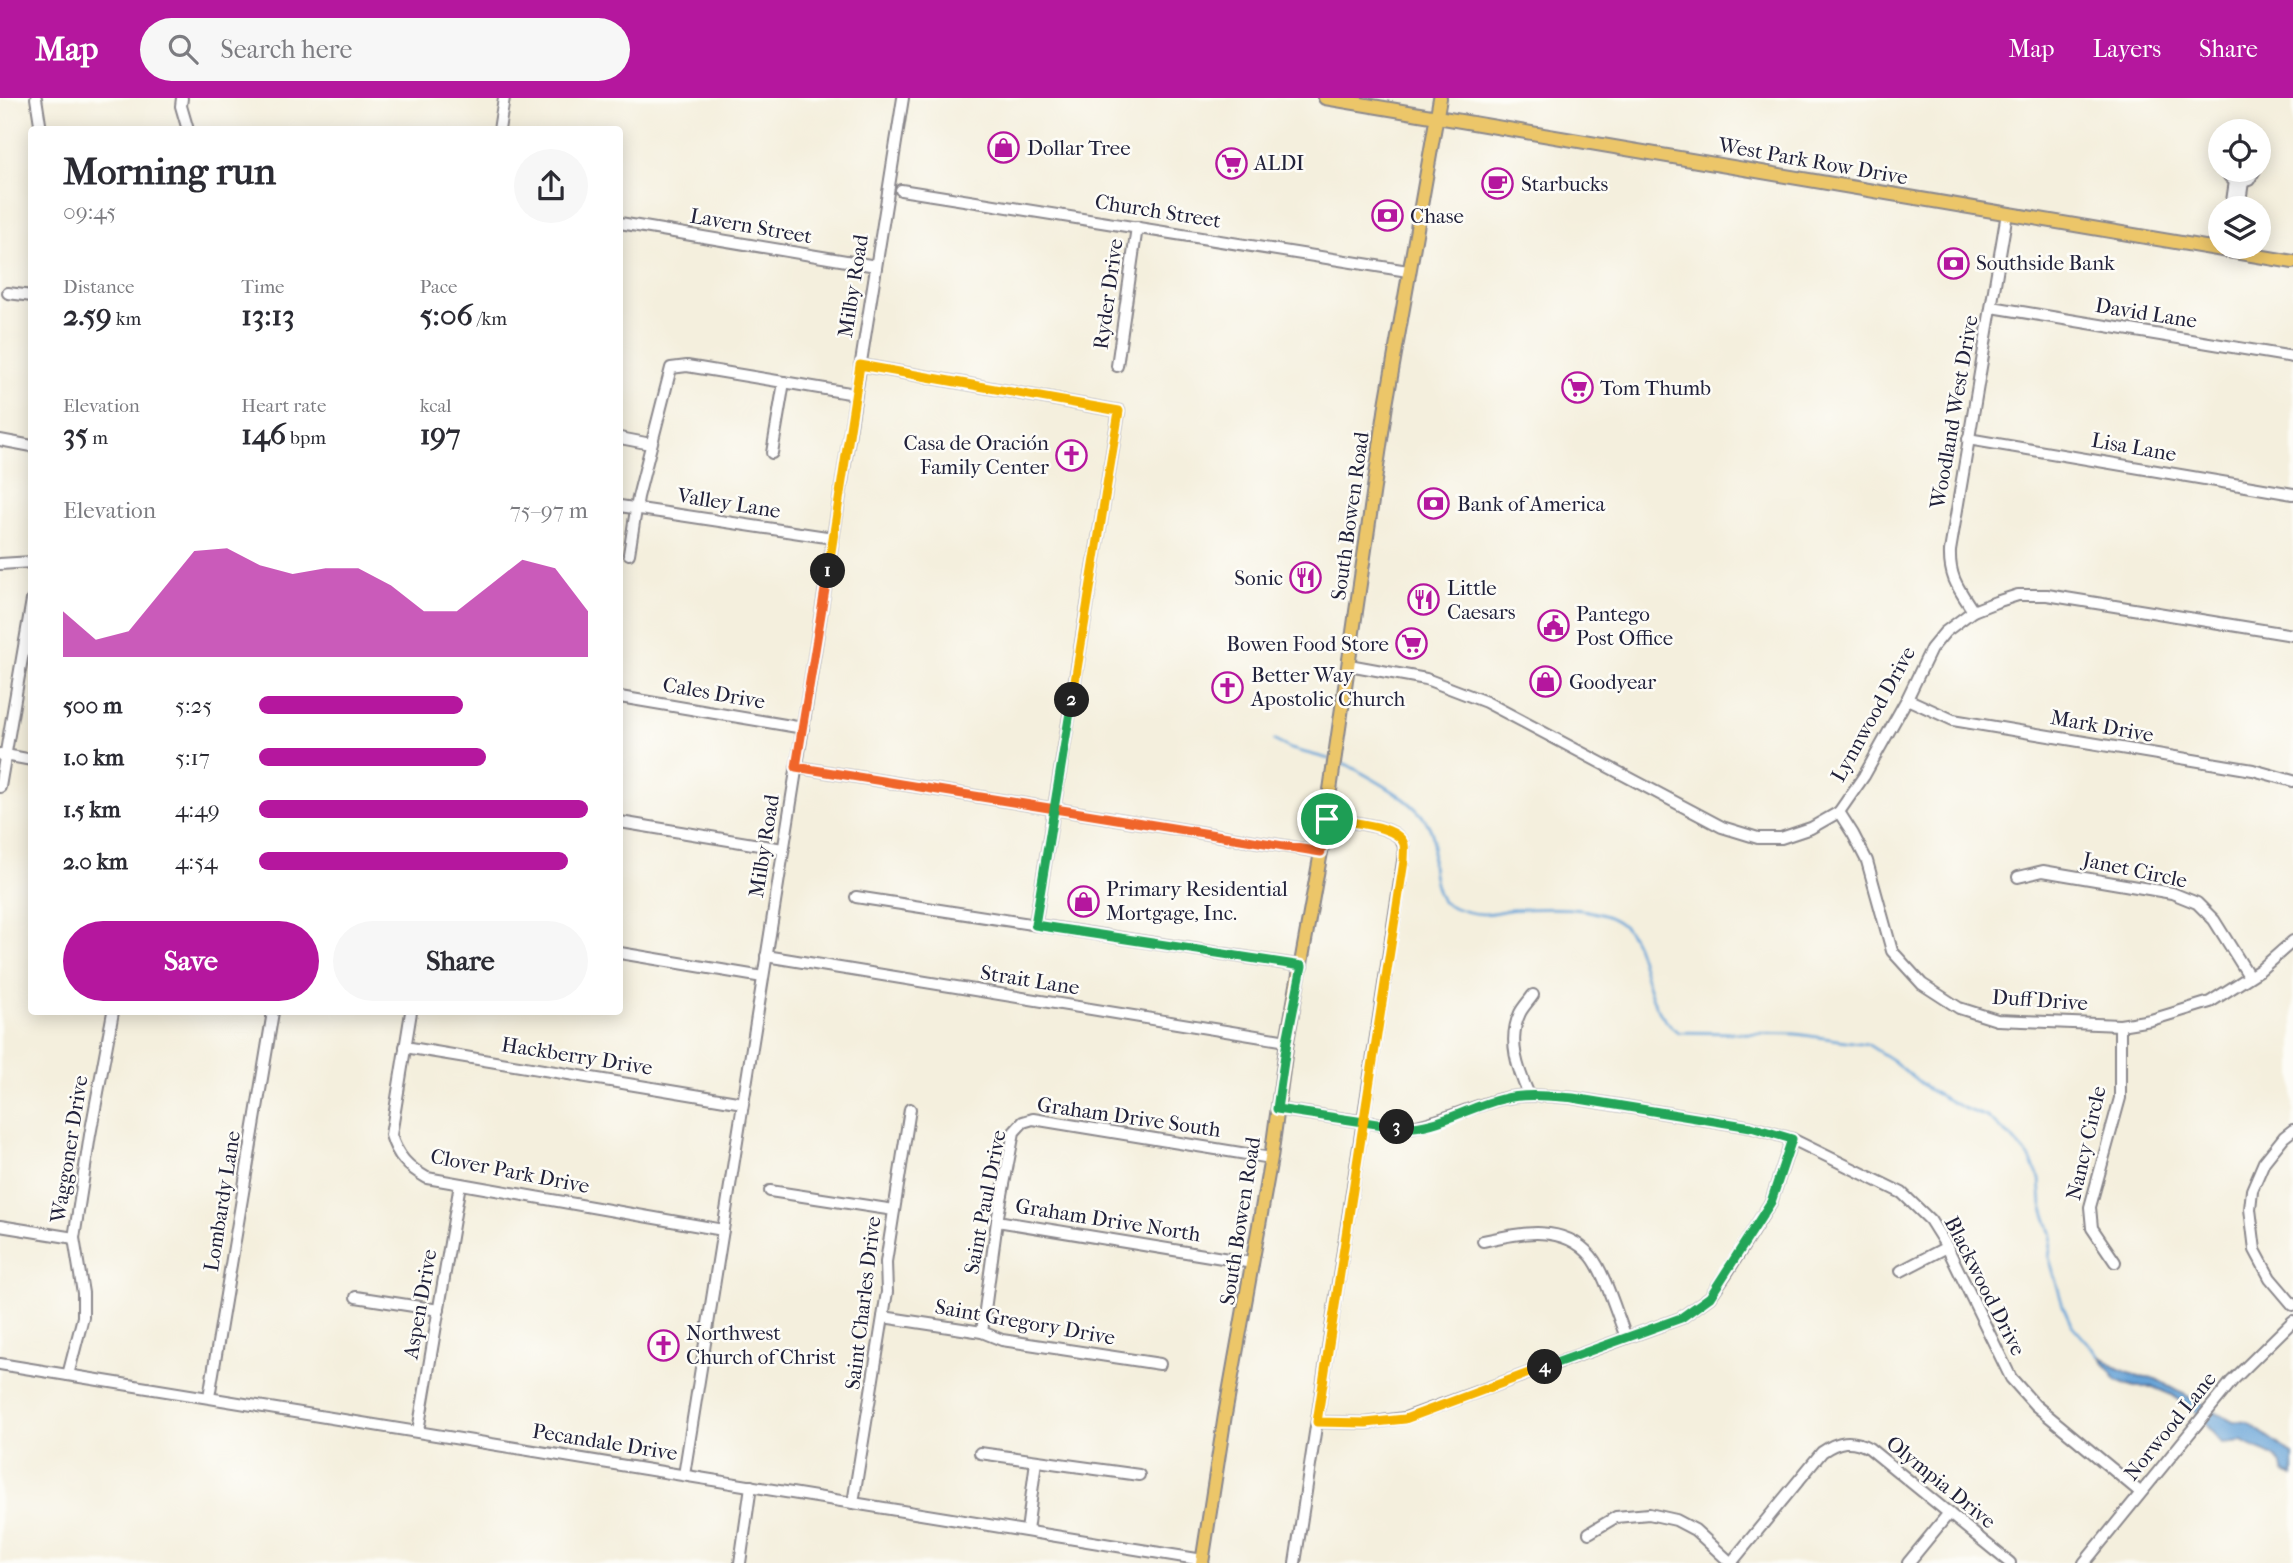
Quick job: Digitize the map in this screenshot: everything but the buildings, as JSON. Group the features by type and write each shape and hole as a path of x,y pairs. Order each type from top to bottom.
{"main road":[{"name":"West Park Row Drive","path":"1325,98 2208,248"},
{"name":"South Bowen Road","path":"1203,1561 1225,1415 1271,1158 1287,1041 1327,819 1386,405 1440,98"},
{"name":"West Park Row Drive","path":"2271,258 2293,262"}],"street":[{"path":"37,98 40,126"},
{"path":"182,98 181,106 187,126"},
{"path":"500,126 504,98"},
{"name":"Milby Road","path":"684,1475 902,98"},
{"name":"Church Street","path":"901,190 1408,271"},
{"name":"Woodland West Drive","path":"1973,611 1952,579 1949,568 1951,537 2007,214"},
{"name":"Lavern Street","path":"623,224 876,266"},
{"name":"Ryder Drive","path":"1117,366 1138,227"},
{"path":"8,293 28,296"},
{"name":"David Lane","path":"1992,307 2293,357"},
{"path":"860,365 1119,411 1035,925"},
{"path":"629,554 636,509 668,372 674,366 703,368 855,394"},
{"path":"772,453 784,382"},
{"path":"623,439 651,444"},
{"name":"Lisa Lane","path":"1968,439 2293,494"},
{"path":"0,440 28,445"},
{"name":"Valley Lane","path":"623,507 833,538"},
{"path":"0,564 28,562"},
{"name":"Lynnwood Drive","path":"1349,666 1426,679 1486,702 1723,827 1758,838 1781,838 1811,828 1839,812 1864,776 1907,699 1931,649 1945,632 1973,611 2018,595 2048,596 2293,635"},
{"path":"0,787 3,755 28,621"},
{"name":"Cales Drive","path":"623,698 803,728"},
{"name":"Mark Drive","path":"1907,699 1953,720 2253,769 2293,781"},
{"path":"3,755 28,759"},
{"path":"796,767 1321,852"},
{"name":"Duff Drive","path":"1839,812 1867,861 1892,951 1923,984 1959,1008 1997,1020 2120,1025 2151,1020 2210,1003 2293,941"},
{"path":"1295,1563 1404,861 1404,844 1395,833 1327,819"},
{"path":"623,822 783,849"},
{"name":"Janet Circle","path":"2018,877 2043,871 2172,893 2197,903 2214,919 2249,976"},
{"path":"856,897 1302,966"},
{"path":"623,954 763,977"},
{"name":"Strait Lane","path":"766,956 1287,1041"},
{"path":"1529,1095 1520,1073 1514,1041 1518,1018 1533,995"},
{"name":"Waggoner Drive","path":"68,1375 83,1317 83,1293 74,1238 112,1015"},
{"name":"Lombardy Lane","path":"209,1397 273,1015"},
{"name":"Clover Park Drive","path":"410,1015 391,1135 395,1149 412,1169 427,1178 723,1230"},
{"name":"Nancy Circle","path":"2115,1262 2092,1228 2090,1207 2120,1098 2120,1025"},
{"name":"Hackberry Drive","path":"405,1047 743,1103"},
{"name":"Blackwood Drive","path":"1277,1109 1406,1128 1427,1125 1502,1098 1529,1095 1573,1098 1751,1127 1792,1139 1902,1192 1930,1220 1948,1247 2011,1378 2035,1405 2140,1492"},
{"name":"Saint Charles Drive","path":"853,1503 887,1292 886,1262 910,1109"},
{"name":"Graham Drive South","path":"1023,1122 1033,1119 1271,1158"},
{"name":"Saint Paul Drive","path":"982,1332 997,1221 1014,1132 1023,1122"},
{"path":"2293,1130 2264,1162 2252,1190 2250,1209 2255,1250 2270,1278 2293,1305"},
{"path":"1317,1422 1366,1423 1405,1419 1681,1318 1710,1297 1771,1202 1792,1139"},
{"name":"Aspen Drive","path":"418,1431 460,1184"},
{"path":"770,1191 894,1210"},
{"name":"Graham Drive North","path":"997,1221 1253,1264"},
{"path":"0,1226 74,1238"},
{"path":"1483,1241 1517,1233 1543,1232 1569,1240 1591,1256 1626,1337"},
{"path":"1901,1270 1948,1247"},
{"path":"356,1297 439,1310"},
{"name":"Saint Gregory Drive","path":"883,1317 982,1332 1002,1340 1160,1364"},
{"name":"Norwood Lane","path":"2084,1563 2232,1381 2293,1321"},
{"name":"Pecandale Drive","path":"0,1364 1203,1561"},
{"name":"Olympia Drive","path":"1731,1563 1822,1452 1833,1444 1848,1440 1869,1448 2010,1563"},
{"path":"980,1453 1139,1475"},
{"path":"1027,1531 1036,1461"},
{"path":"740,1563 751,1486"},
{"path":"1908,1563 1949,1513"},
{"path":"1589,1533 1616,1517 1649,1514 1676,1520 1695,1530 1731,1563"}],"water":[{"path":"2098,1355 2115,1367 2138,1377 2156,1379 2233,1421 2247,1422 2293,1455 2293,1476 2284,1472 2273,1456 2243,1441 2222,1443 2195,1411 2172,1395 2153,1387 2134,1387 2116,1380"}],"waterway":[{"path":"1273,740 1291,749 1329,759"},
{"path":"1339,762 1385,786 1421,814 1433,838 1432,870 1442,902 1477,914 1510,910 1583,910 1621,924 1637,947 1656,1007 1678,1032 1796,1034 1867,1044 1929,1090 1987,1117 2029,1157 2040,1179 2042,1205 2052,1235 2049,1257 2063,1306 2071,1324 2099,1356"}],"place":[{"name":"Dollar Tree","path":"1004,148"},
{"name":"ALDI","path":"1231,163"},
{"name":"Starbucks","path":"1498,184"},
{"name":"Chase","path":"1387,216"},
{"name":"Southside Bank","path":"1953,263"},
{"name":"Tom Thumb","path":"1577,388"},
{"name":"Casa de Oración Family Center","path":"1072,455"},
{"name":"Bank of America","path":"1434,504"},
{"name":"Sonic","path":"1306,578"},
{"name":"Little Caesars","path":"1424,600"},
{"name":"Pantego Post Office","path":"1553,626"},
{"name":"Bowen Food Store","path":"1412,644"},
{"name":"Goodyear","path":"1546,682"},
{"name":"Better Way Apostolic Church","path":"1228,687"},
{"name":"Primary Residential Mortgage, Inc.","path":"1083,901"},
{"name":"Northwest Church of Christ","path":"663,1345"}],"route":[{"path":"1327,819 1321,852 1158,825 1053,809 796,767 860,365 1119,411 1099,523 1063,757 1053,809 1035,925 1302,966 1277,1109 1363,1123 1406,1128 1427,1125 1502,1098 1545,1095 1751,1127 1792,1139 1771,1202 1710,1297 1681,1318 1405,1419 1366,1423 1317,1422 1363,1123 1404,861 1404,844 1395,833 1327,819"}]}
